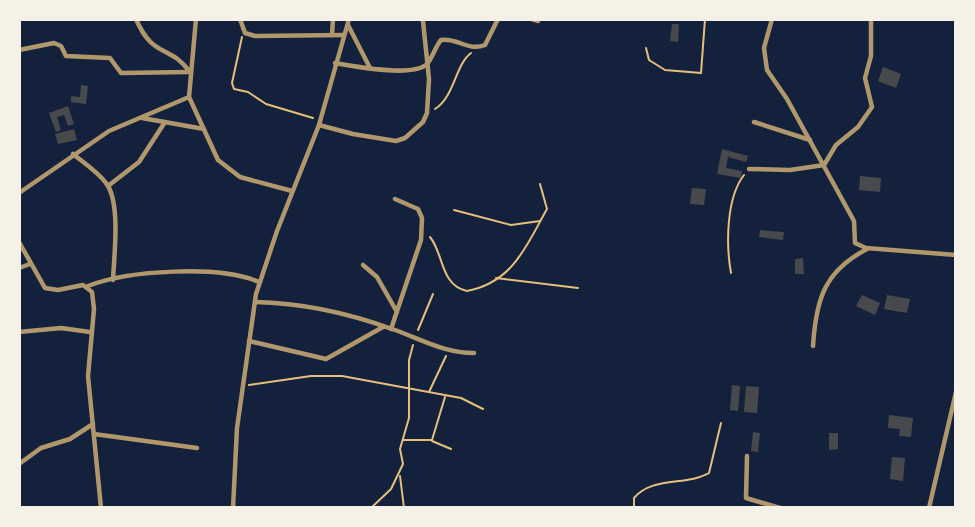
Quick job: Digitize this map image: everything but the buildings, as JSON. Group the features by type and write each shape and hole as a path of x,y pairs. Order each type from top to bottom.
{"street":[{"path":"136,19 148,42 177,57 190,72"},
{"path":"196,19 189,97 218,160 229,170 253,181 292,191"},
{"path":"240,19 245,33 255,36 344,35"},
{"path":"332,19 332,35"},
{"path":"335,63 404,69 428,63 441,40 478,47 489,38 498,19"},
{"path":"772,19 766,32 764,48 767,70 810,140 854,221 855,243 870,248 956,255"},
{"path":"824,165 836,145 858,127 872,107 865,78 871,56 871,19"},
{"path":"320,122 353,134 398,141 405,138 426,116 428,63 424,21"},
{"path":"348,22 370,68"},
{"path":"233,508 237,428 259,282 320,122 348,22"},
{"path":"19,50 54,43 61,46 66,56 110,58 121,73 190,72"},
{"path":"19,193 108,131 189,97"},
{"path":"141,118 204,129"},
{"path":"108,187 139,162 165,122"},
{"path":"754,122 810,140"},
{"path":"73,154 108,187 115,234 113,280"},
{"path":"749,169 790,170 824,165"},
{"path":"391,329 421,240 422,228 418,209 395,199"},
{"path":"19,242 45,288 89,286 113,280 167,274 234,274 259,282"},
{"path":"813,346 814,326 828,282 844,261 870,248"},
{"path":"19,268 30,264"},
{"path":"363,265 377,277 397,312"},
{"path":"89,286 94,298 88,376 101,508"},
{"path":"255,302 301,304 383,326 447,351 474,353"},
{"path":"249,341 326,359 383,326"},
{"path":"19,331 61,328 90,332"},
{"path":"929,508 956,392"},
{"path":"19,464 41,447 70,439 93,424"},
{"path":"94,434 197,448"},
{"path":"747,456 746,498 780,508"}],"path":[{"path":"646,48 649,60 665,70 701,73 705,19"},
{"path":"245,33 241,38 232,83 234,89 248,92 266,104 320,122"},
{"path":"426,116 443,103 461,72 464,60 478,47"},
{"path":"731,273 729,257 732,209 740,179 749,169"},
{"path":"422,228 437,246 444,270 458,288 472,290 513,267 523,256 547,209 540,184"},
{"path":"454,210 511,225 540,220"},
{"path":"495,277 578,288"},
{"path":"371,508 391,489 403,464 402,440 409,418 411,390 410,360 415,338 433,294"},
{"path":"428,394 447,351"},
{"path":"245,384 328,376 461,398 483,409"},
{"path":"431,441 445,397"},
{"path":"634,508 636,494 665,482 709,473 721,423"},
{"path":"402,440 431,441 451,450"},
{"path":"399,475 404,508"}]}
